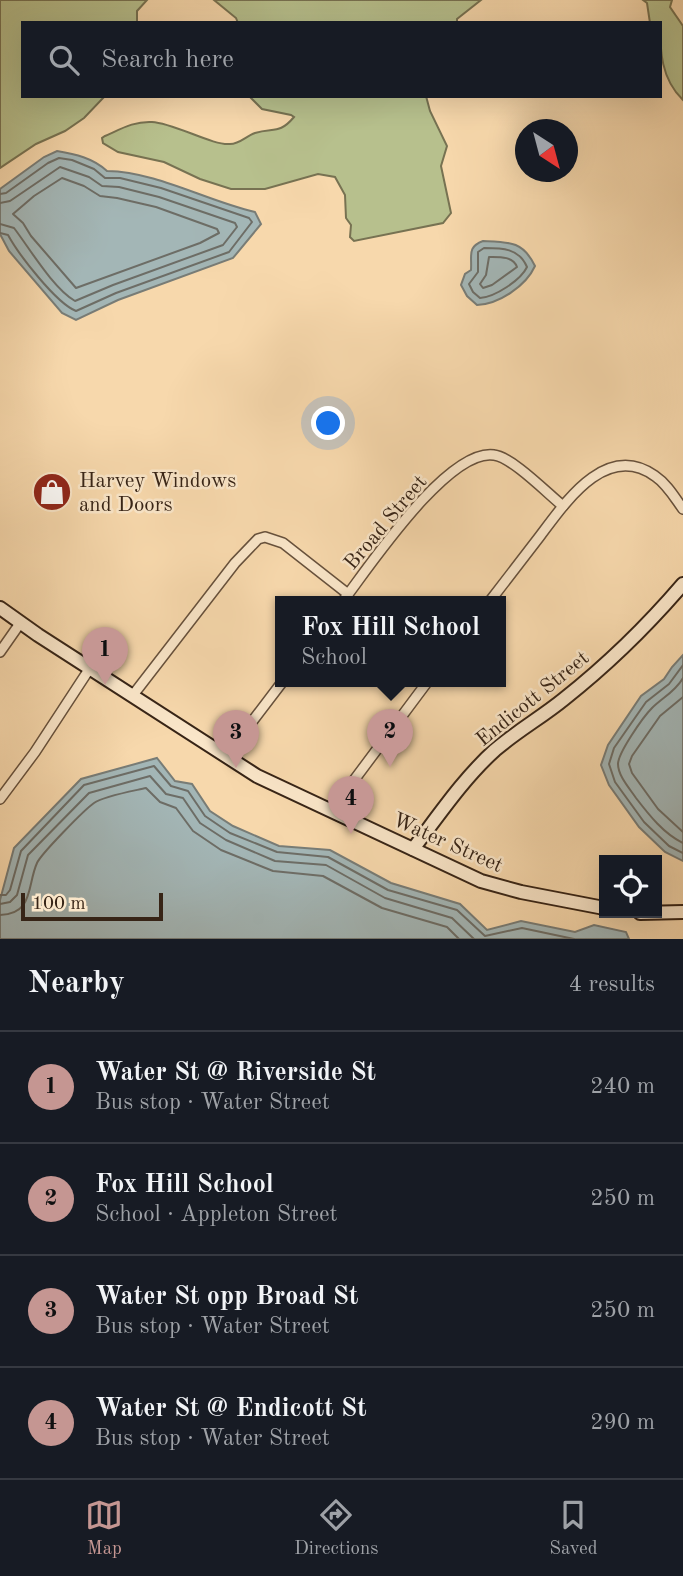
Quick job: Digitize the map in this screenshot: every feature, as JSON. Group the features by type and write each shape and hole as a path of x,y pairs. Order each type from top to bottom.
{"main road":[{"name":"Endicott Street","path":"413,849 451,798 496,749 606,664 683,584"},
{"name":"Water Street","path":"0,608 257,776 463,874 501,887 599,907"},
{"path":"662,912 683,912"}],"street":[{"name":"Broad Street","path":"348,596 435,485 482,456 495,455 504,459 563,506"},
{"path":"494,596 573,492 593,476 608,469 644,469 656,477 683,509"},
{"path":"133,695 235,562 258,538 265,537 283,543 344,596"},
{"path":"0,652 21,622"},
{"path":"0,799 35,752 90,668"},
{"path":"226,756 278,687"},
{"path":"331,811 424,687"}],"green space":[{"path":"0,0 147,0 137,11 137,21 21,21 21,98 103,98 84,118 65,131 36,144 0,168"},
{"path":"214,0 481,0 457,21 237,21"},
{"path":"643,0 672,0 670,7 683,26 683,100 670,83 663,64 662,21 650,21 647,3"},
{"path":"251,98 427,98 447,146 441,166 451,213 443,223 354,241 350,237 351,225 346,218 345,195 335,177 318,174 265,189 231,189 200,179 164,162 118,152 103,143 102,138 122,128 152,122 214,142 234,144 255,133 280,128 294,117 262,109"}],"water":[{"path":"57,151 90,160 107,171 145,176 255,212 261,224 233,258 118,300 76,320 62,313 9,251 0,234 0,189 44,157"},
{"path":"483,241 514,244 525,252 535,266 511,293 477,305 467,296 461,285 465,274 471,270 472,249"},
{"path":"683,655 683,861 665,852 639,827 609,785 601,765 608,745 641,696 664,679"},
{"path":"157,758 175,781 192,784 210,811 233,826 279,846 330,850 391,883 460,904 487,930 521,921 575,932 594,925 626,932 629,939 0,939 0,900 14,848 81,779"}],"place":[{"name":"Harvey Windows and Doors","path":"52,492"},
{"name":"Water St @ Riverside St","path":"105,685"},
{"name":"Fox Hill School","path":"390,767"},
{"name":"Water St opp Broad St","path":"236,768"},
{"name":"Water St @ Endicott St","path":"351,834"}]}
